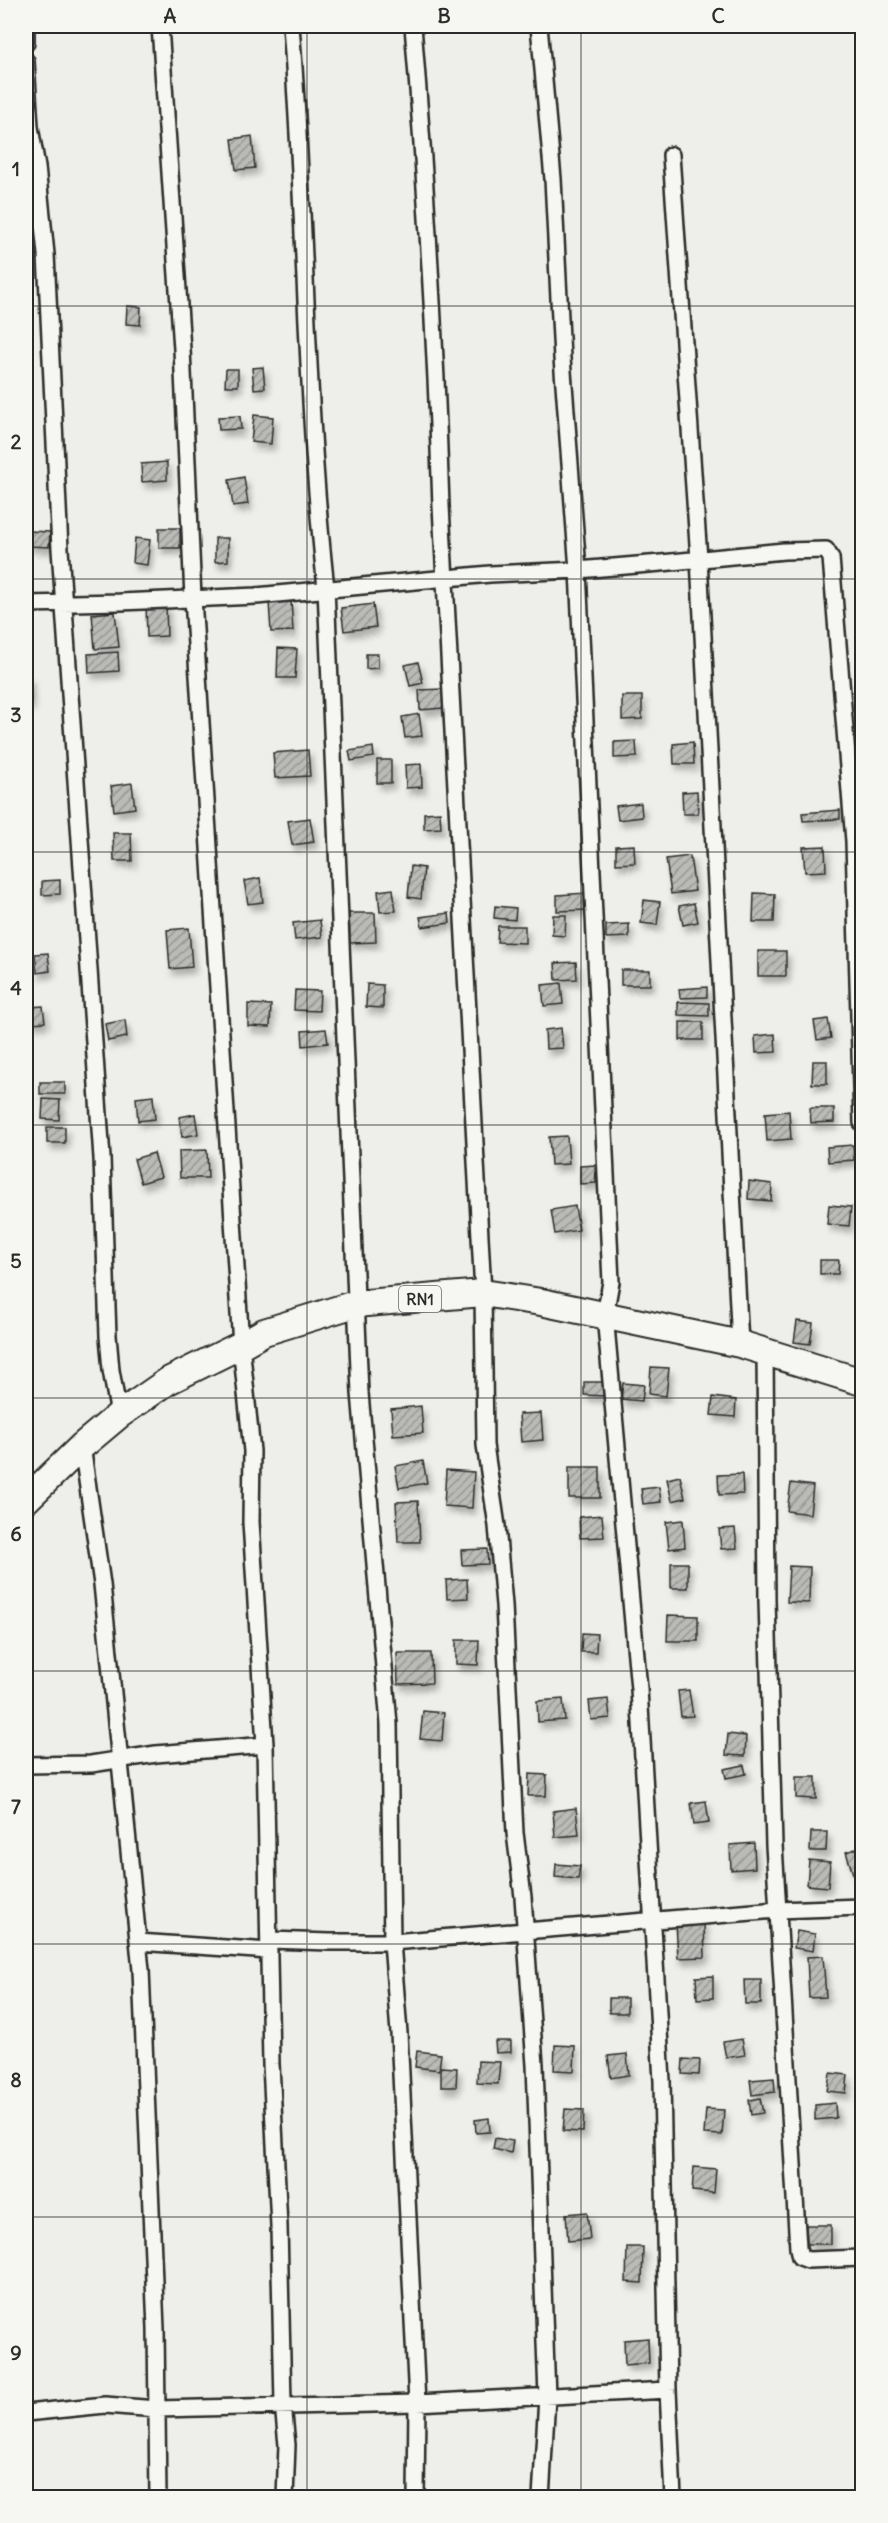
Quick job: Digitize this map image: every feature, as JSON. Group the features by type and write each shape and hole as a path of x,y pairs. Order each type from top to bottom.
{"highway":[{"name":"RN1","path":"26,1500 82,1446 119,1415 168,1381 264,1332 355,1304 483,1293 605,1315 740,1344 862,1382"}],"street":[{"path":"26,26 26,43"},
{"path":"160,26 182,349 193,598 241,1345 252,1451 250,1522 265,1744 283,2404 287,2445 285,2498"},
{"path":"291,26 297,107 304,299 318,518 326,588 355,1304 362,1415 389,1724 392,1942 400,2044 417,2403 416,2498"},
{"path":"413,26 424,162 483,1293 485,1445 497,1526 504,1605 511,1708 513,1811 526,1930 535,2065 547,2397 541,2498"},
{"path":"539,26 553,179 562,358 578,570 611,1282 605,1315 639,1689 662,2081 668,2390 673,2498"},
{"path":"26,61 30,127 37,167 45,243 65,603 102,1158 108,1336 119,1415"},
{"path":"671,155 699,559 740,1344"},
{"path":"26,604 256,596 490,574 578,570 813,549 826,550 831,558 854,841 862,1123"},
{"path":"765,1352 767,1600 777,1910 795,2220 800,2257 808,2260 862,2258"},
{"path":"82,1446 102,1584 141,1970 156,2329 158,2498"},
{"path":"26,1765 91,1764 265,1744"},
{"path":"138,1942 269,1946 392,1942 651,1919 777,1910 862,1907"},
{"path":"26,2413 105,2405 157,2409 283,2404 417,2403 668,2390"}],"building":[{"path":"252,136 255,168 236,170 232,139"},
{"path":"127,306 141,307 140,325 126,324"},
{"path":"263,367 265,388 254,389 252,368"},
{"path":"226,369 238,369 238,386 225,386"},
{"path":"254,415 273,417 271,444 251,442"},
{"path":"240,416 241,429 219,430 218,417"},
{"path":"167,462 167,480 142,482 141,464"},
{"path":"244,477 248,504 233,506 229,480"},
{"path":"159,528 180,528 180,548 159,548"},
{"path":"29,531 50,532 49,547 28,546"},
{"path":"135,538 150,540 147,565 133,563"},
{"path":"215,538 228,538 228,561 215,562"},
{"path":"291,600 293,631 271,632 269,602"},
{"path":"166,604 167,636 147,637 146,605"},
{"path":"373,604 376,627 344,631 341,608"},
{"path":"115,612 119,647 95,649 92,614"},
{"path":"278,648 297,649 295,678 277,678"},
{"path":"118,652 119,671 89,673 88,654"},
{"path":"366,654 378,654 378,668 366,669"},
{"path":"418,662 423,683 410,686 405,665"},
{"path":"26,677 30,677 31,704 26,704"},
{"path":"442,689 443,708 420,710 419,690"},
{"path":"622,696 642,696 642,719 622,720"},
{"path":"419,714 422,736 405,738 402,717"},
{"path":"636,741 637,757 614,758 614,742"},
{"path":"693,742 694,764 674,764 673,744"},
{"path":"373,747 374,757 351,761 349,751"},
{"path":"308,750 310,776 275,778 273,753"},
{"path":"377,760 391,760 391,783 377,783"},
{"path":"421,764 422,787 406,788 405,765"},
{"path":"132,783 135,808 114,811 111,786"},
{"path":"697,791 698,814 683,814 682,792"},
{"path":"641,803 642,817 618,820 616,806"},
{"path":"840,810 840,819 803,821 802,813"},
{"path":"440,812 441,828 424,829 424,813"},
{"path":"310,818 314,842 292,845 288,821"},
{"path":"113,833 131,833 132,861 114,861"},
{"path":"634,845 635,863 616,864 616,846"},
{"path":"825,846 826,871 805,872 803,847"},
{"path":"690,856 695,891 671,894 666,859"},
{"path":"411,866 424,868 421,899 408,897"},
{"path":"260,878 263,902 248,904 244,881"},
{"path":"60,880 60,894 42,895 42,881"},
{"path":"393,889 396,911 380,912 378,891"},
{"path":"587,893 587,910 557,911 557,895"},
{"path":"754,893 775,894 774,922 753,922"},
{"path":"644,900 660,902 657,925 641,923"},
{"path":"694,903 698,922 683,925 679,906"},
{"path":"495,906 516,908 515,920 494,918"},
{"path":"349,913 375,913 376,942 350,943"},
{"path":"449,913 450,923 422,927 420,917"},
{"path":"553,915 566,915 565,936 552,935"},
{"path":"320,920 322,937 295,940 293,923"},
{"path":"629,924 629,937 606,938 606,925"},
{"path":"498,926 525,926 525,943 497,942"},
{"path":"189,928 192,967 170,969 167,930"},
{"path":"758,951 786,951 786,976 758,976"},
{"path":"48,953 50,971 37,973 35,954"},
{"path":"576,962 577,979 556,980 555,963"},
{"path":"621,970 650,970 650,985 621,985"},
{"path":"561,983 563,1004 544,1006 542,985"},
{"path":"367,984 383,985 383,1008 366,1007"},
{"path":"707,987 707,997 680,998 679,989"},
{"path":"295,990 320,991 319,1011 294,1010"},
{"path":"678,1002 709,1003 709,1016 678,1015"},
{"path":"248,1004 271,1005 270,1027 248,1026"},
{"path":"43,1006 45,1022 31,1023 29,1007"},
{"path":"828,1019 831,1038 817,1040 814,1021"},
{"path":"125,1020 127,1037 108,1041 105,1024"},
{"path":"680,1022 703,1022 703,1040 680,1040"},
{"path":"561,1028 563,1048 546,1049 545,1030"},
{"path":"326,1029 328,1043 303,1046 302,1031"},
{"path":"775,1034 776,1052 756,1053 755,1036"},
{"path":"813,1061 827,1061 827,1084 812,1084"},
{"path":"40,1082 65,1082 65,1094 40,1094"},
{"path":"153,1096 155,1119 138,1121 136,1098"},
{"path":"43,1099 60,1100 59,1120 42,1119"},
{"path":"810,1108 834,1108 834,1122 811,1123"},
{"path":"789,1111 791,1139 767,1141 765,1113"},
{"path":"195,1114 198,1134 182,1137 179,1117"},
{"path":"47,1127 65,1127 65,1143 47,1143"},
{"path":"567,1136 569,1164 551,1165 549,1137"},
{"path":"853,1145 854,1160 828,1162 827,1147"},
{"path":"207,1150 208,1178 180,1178 179,1151"},
{"path":"154,1153 161,1177 141,1183 134,1159"},
{"path":"595,1165 596,1183 580,1184 580,1166"},
{"path":"749,1181 772,1184 771,1201 748,1199"},
{"path":"829,1205 851,1207 849,1226 827,1224"},
{"path":"575,1206 579,1230 555,1234 551,1210"},
{"path":"820,1260 839,1260 838,1274 820,1274"},
{"path":"797,1321 813,1323 810,1344 794,1342"},
{"path":"651,1367 669,1368 666,1396 649,1394"},
{"path":"584,1382 605,1382 604,1396 584,1395"},
{"path":"623,1383 644,1385 642,1401 621,1399"},
{"path":"713,1397 736,1400 735,1417 711,1415"},
{"path":"421,1406 423,1433 393,1435 391,1409"},
{"path":"541,1413 543,1440 521,1442 519,1414"},
{"path":"423,1461 427,1483 399,1488 395,1466"},
{"path":"569,1467 600,1467 600,1498 569,1498"},
{"path":"446,1470 474,1472 472,1508 444,1506"},
{"path":"742,1474 743,1494 719,1495 718,1475"},
{"path":"680,1476 685,1498 672,1501 667,1479"},
{"path":"791,1483 813,1486 810,1514 787,1511"},
{"path":"659,1487 661,1502 643,1504 641,1489"},
{"path":"418,1501 420,1542 398,1542 396,1502"},
{"path":"602,1515 604,1537 580,1538 579,1517"},
{"path":"683,1520 685,1547 669,1549 666,1522"},
{"path":"735,1528 737,1548 721,1549 719,1529"},
{"path":"487,1549 488,1564 462,1565 461,1550"},
{"path":"671,1563 688,1563 688,1588 671,1588"},
{"path":"789,1566 810,1567 809,1603 787,1602"},
{"path":"467,1579 468,1598 447,1599 446,1580"},
{"path":"668,1615 698,1616 698,1641 667,1641"},
{"path":"582,1633 597,1634 596,1652 581,1652"},
{"path":"456,1640 479,1640 478,1665 456,1664"},
{"path":"397,1653 431,1653 432,1683 398,1684"},
{"path":"689,1690 693,1716 681,1717 678,1691"},
{"path":"563,1699 565,1720 538,1722 537,1701"},
{"path":"608,1699 610,1718 591,1720 589,1701"},
{"path":"423,1711 444,1713 442,1741 420,1739"},
{"path":"728,1734 746,1736 745,1756 726,1755"},
{"path":"744,1765 746,1774 726,1778 724,1769"},
{"path":"529,1774 547,1775 546,1796 528,1796"},
{"path":"796,1777 816,1777 816,1799 796,1798"},
{"path":"858,1783 862,1783 862,1810 859,1810"},
{"path":"706,1801 709,1823 694,1825 691,1803"},
{"path":"576,1808 579,1835 555,1837 553,1811"},
{"path":"811,1832 827,1832 826,1851 810,1851"},
{"path":"754,1843 755,1868 731,1870 730,1845"},
{"path":"862,1847 862,1872 853,1874 846,1852"},
{"path":"809,1860 830,1862 828,1887 807,1885"},
{"path":"556,1864 580,1866 578,1879 555,1877"},
{"path":"704,1922 705,1957 678,1958 676,1923"},
{"path":"797,1931 815,1934 813,1951 794,1948"},
{"path":"823,1956 826,1997 809,1998 807,1957"},
{"path":"713,1976 713,1998 697,1999 696,1977"},
{"path":"857,1976 862,1976 862,1993 857,1993"},
{"path":"744,1980 761,1980 761,2004 745,2004"},
{"path":"609,1998 627,1998 627,2013 609,2013"},
{"path":"742,2039 745,2055 726,2058 723,2042"},
{"path":"495,2041 511,2041 511,2052 496,2053"},
{"path":"555,2045 575,2046 574,2071 554,2070"},
{"path":"417,2051 441,2054 439,2070 415,2067"},
{"path":"627,2054 629,2075 611,2078 608,2056"},
{"path":"683,2059 700,2060 699,2075 682,2074"},
{"path":"478,2061 500,2062 498,2084 477,2083"},
{"path":"441,2067 457,2068 456,2087 441,2087"},
{"path":"830,2073 848,2075 846,2093 827,2091"},
{"path":"774,2078 775,2092 752,2095 750,2080"},
{"path":"760,2098 763,2113 751,2115 749,2100"},
{"path":"835,2103 836,2118 815,2120 815,2105"},
{"path":"565,2109 584,2110 583,2132 563,2131"},
{"path":"706,2109 724,2110 722,2135 704,2134"},
{"path":"489,2118 490,2132 476,2133 475,2120"},
{"path":"495,2138 513,2141 511,2153 493,2149"},
{"path":"856,2153 862,2153 862,2169 857,2169"},
{"path":"694,2167 716,2169 714,2193 692,2191"},
{"path":"587,2212 590,2239 568,2241 566,2214"},
{"path":"806,2225 831,2225 831,2244 807,2244"},
{"path":"627,2247 643,2247 642,2283 626,2282"},
{"path":"648,2338 649,2363 625,2365 624,2340"}]}
